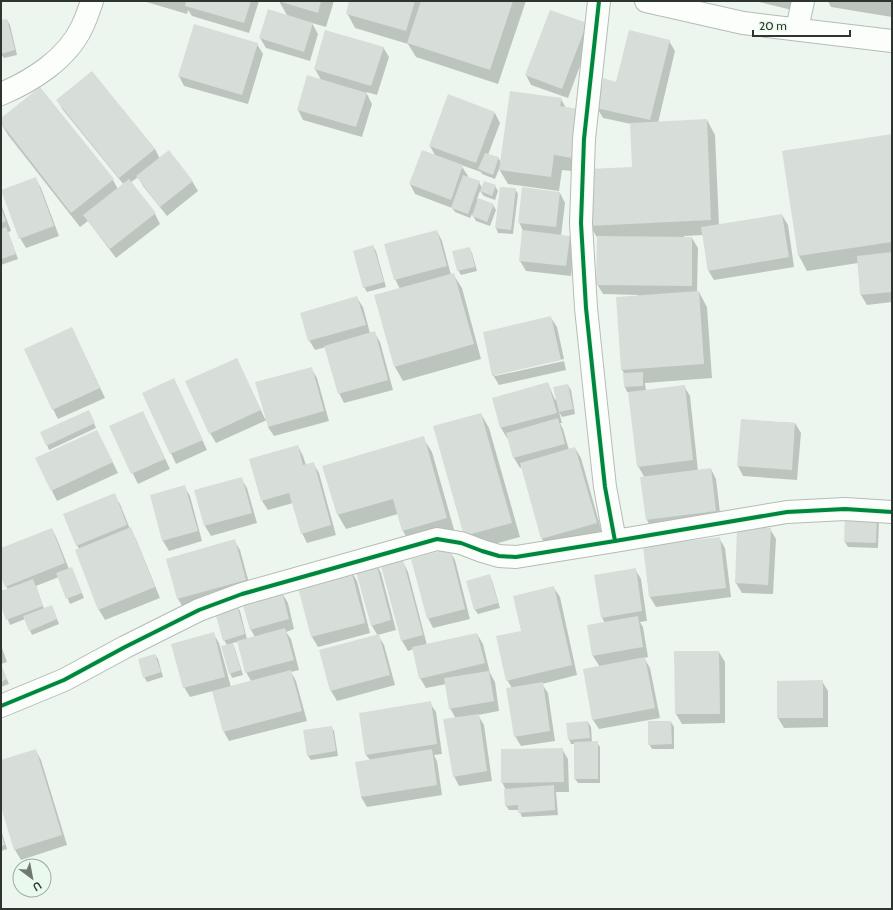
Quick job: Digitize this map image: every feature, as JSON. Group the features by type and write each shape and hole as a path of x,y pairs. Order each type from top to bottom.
{"street":[{"path":"1,94 20,86 48,67 69,47 82,28 92,1"},
{"path":"599,1 584,139 582,223 586,308 605,487 615,541"},
{"path":"646,1 743,23 892,41"},
{"path":"797,29 803,1"},
{"path":"1,706 64,680 125,647 199,610 242,594 437,539 461,543 499,556 516,557 787,512 845,509 892,512"}],"building":[{"path":"186,1 251,1 244,23 185,6"},
{"path":"278,1 321,1 318,13"},
{"path":"349,1 415,1 406,31 346,14"},
{"path":"421,1 513,1 490,70 407,43"},
{"path":"268,9 313,23 304,52 259,38"},
{"path":"550,10 587,23 562,89 525,75"},
{"path":"7,19 15,50 1,54 1,20"},
{"path":"194,24 258,43 242,95 178,76"},
{"path":"325,30 384,47 371,86 314,69"},
{"path":"629,30 670,40 650,120 596,108 603,78 616,82"},
{"path":"92,71 155,149 119,178 56,100"},
{"path":"307,75 367,93 356,127 297,110"},
{"path":"40,87 114,179 71,213 1,123 1,118"},
{"path":"510,91 562,98 560,106 579,109 572,158 554,155 551,177 499,170"},
{"path":"448,94 495,112 476,163 429,146"},
{"path":"707,119 711,220 589,226 588,169 632,167 630,123"},
{"path":"892,134 892,242 798,256 782,151"},
{"path":"169,150 193,181 160,207 136,176"},
{"path":"422,150 463,165 451,200 409,184"},
{"path":"485,153 499,157 493,175 478,169"},
{"path":"463,175 480,181 468,214 451,208"},
{"path":"36,177 54,226 19,239 1,190"},
{"path":"129,179 156,213 110,249 83,215"},
{"path":"484,181 496,185 492,196 480,191"},
{"path":"500,187 516,188 511,230 495,228"},
{"path":"522,187 560,192 556,227 518,223"},
{"path":"478,198 494,204 487,222 472,216"},
{"path":"1,208 6,221 1,223"},
{"path":"782,214 789,257 708,271 701,227"},
{"path":"6,227 16,254 1,259 1,229"},
{"path":"437,230 447,266 394,280 384,244"},
{"path":"522,230 570,236 566,266 519,261"},
{"path":"597,236 692,237 692,286 596,285"},
{"path":"373,245 384,282 363,288 353,251"},
{"path":"470,247 475,267 457,271 452,251"},
{"path":"892,252 892,292 860,295 857,256"},
{"path":"454,273 474,344 394,367 374,295"},
{"path":"699,291 704,364 621,370 616,297"},
{"path":"357,296 366,325 308,341 300,313"},
{"path":"551,316 561,360 492,376 483,332"},
{"path":"72,327 100,388 52,410 24,349"},
{"path":"375,331 388,380 338,394 324,346"},
{"path":"237,358 261,410 209,434 185,381"},
{"path":"312,367 324,411 268,427 255,382"},
{"path":"643,372 643,386 624,387 623,373"},
{"path":"174,378 203,440 170,454 142,393"},
{"path":"548,382 557,413 500,428 492,398"},
{"path":"568,384 573,409 559,412 553,387"},
{"path":"685,385 693,460 637,467 628,392"},
{"path":"89,410 95,423 46,446 40,432"},
{"path":"143,411 165,459 131,474 109,426"},
{"path":"481,413 512,523 464,536 433,426"},
{"path":"558,418 565,444 513,458 506,433"},
{"path":"741,419 795,423 792,470 737,466"},
{"path":"97,430 113,462 51,491 35,458"},
{"path":"424,436 447,518 402,531 393,499 337,515 322,466"},
{"path":"298,445 303,465 314,462 331,525 301,534 289,493 261,501 249,459"},
{"path":"575,447 597,523 541,539 520,463"},
{"path":"711,468 716,511 646,520 640,477"},
{"path":"242,477 252,513 204,526 194,490"},
{"path":"185,485 198,531 162,541 150,495"},
{"path":"115,493 127,525 76,546 63,514"},
{"path":"845,513 877,514 876,543 844,542"},
{"path":"131,527 155,587 98,610 75,550"},
{"path":"737,527 771,528 768,585 735,583"},
{"path":"52,528 65,563 5,587 1,577 1,548"},
{"path":"720,537 726,588 649,597 643,546"},
{"path":"235,539 246,580 177,599 166,559"},
{"path":"450,548 465,609 427,619 411,559"},
{"path":"403,560 423,635 401,641 381,566"},
{"path":"376,562 391,620 371,626 355,568"},
{"path":"72,567 82,593 66,599 56,573"},
{"path":"636,568 642,611 601,618 594,575"},
{"path":"351,570 365,623 311,637 297,584"},
{"path":"490,574 498,603 474,610 466,581"},
{"path":"33,579 43,606 6,620 1,606 1,591"},
{"path":"554,586 572,665 506,681 496,636 521,631 513,596"},
{"path":"282,592 289,619 250,630 242,602"},
{"path":"52,605 57,619 29,631 23,616"},
{"path":"237,605 245,634 223,641 215,612"},
{"path":"638,616 643,647 592,656 587,625"},
{"path":"285,628 294,660 245,673 237,641"},
{"path":"214,632 225,677 183,688 171,644"},
{"path":"477,633 485,663 419,679 412,647"},
{"path":"379,634 390,675 330,691 319,650"},
{"path":"233,643 241,670 229,674 221,646"},
{"path":"674,651 719,651 720,714 675,714"},
{"path":"155,654 161,672 143,678 138,659"},
{"path":"645,657 655,708 592,720 583,669"},
{"path":"1,665 7,679 1,682"},
{"path":"291,670 302,711 223,732 212,691"},
{"path":"489,671 494,701 449,709 444,678"},
{"path":"823,680 823,718 777,718 777,681"},
{"path":"543,682 550,731 514,737 506,688"},
{"path":"431,701 437,744 365,755 359,713"},
{"path":"479,714 487,771 453,777 443,719"},
{"path":"588,721 590,738 568,740 566,723"},
{"path":"648,721 671,721 672,744 648,745"},
{"path":"332,726 336,751 307,756 303,730"},
{"path":"598,741 598,779 574,779 574,742"},
{"path":"563,748 564,782 501,783 501,749"},
{"path":"36,749 62,835 14,850 1,807 1,760"},
{"path":"432,749 437,785 361,797 355,762"},
{"path":"554,785 555,810 518,813 518,805 505,806 504,789"},
{"path":"1,833 5,845 1,846"}],"cycle path":[{"path":"1,706 64,680 125,647 199,610 242,594 437,539 461,543 499,556 516,557 615,541 605,487 596,404 586,308 581,223 584,139 599,1"},
{"path":"615,541 787,512 845,509 892,512"}]}
